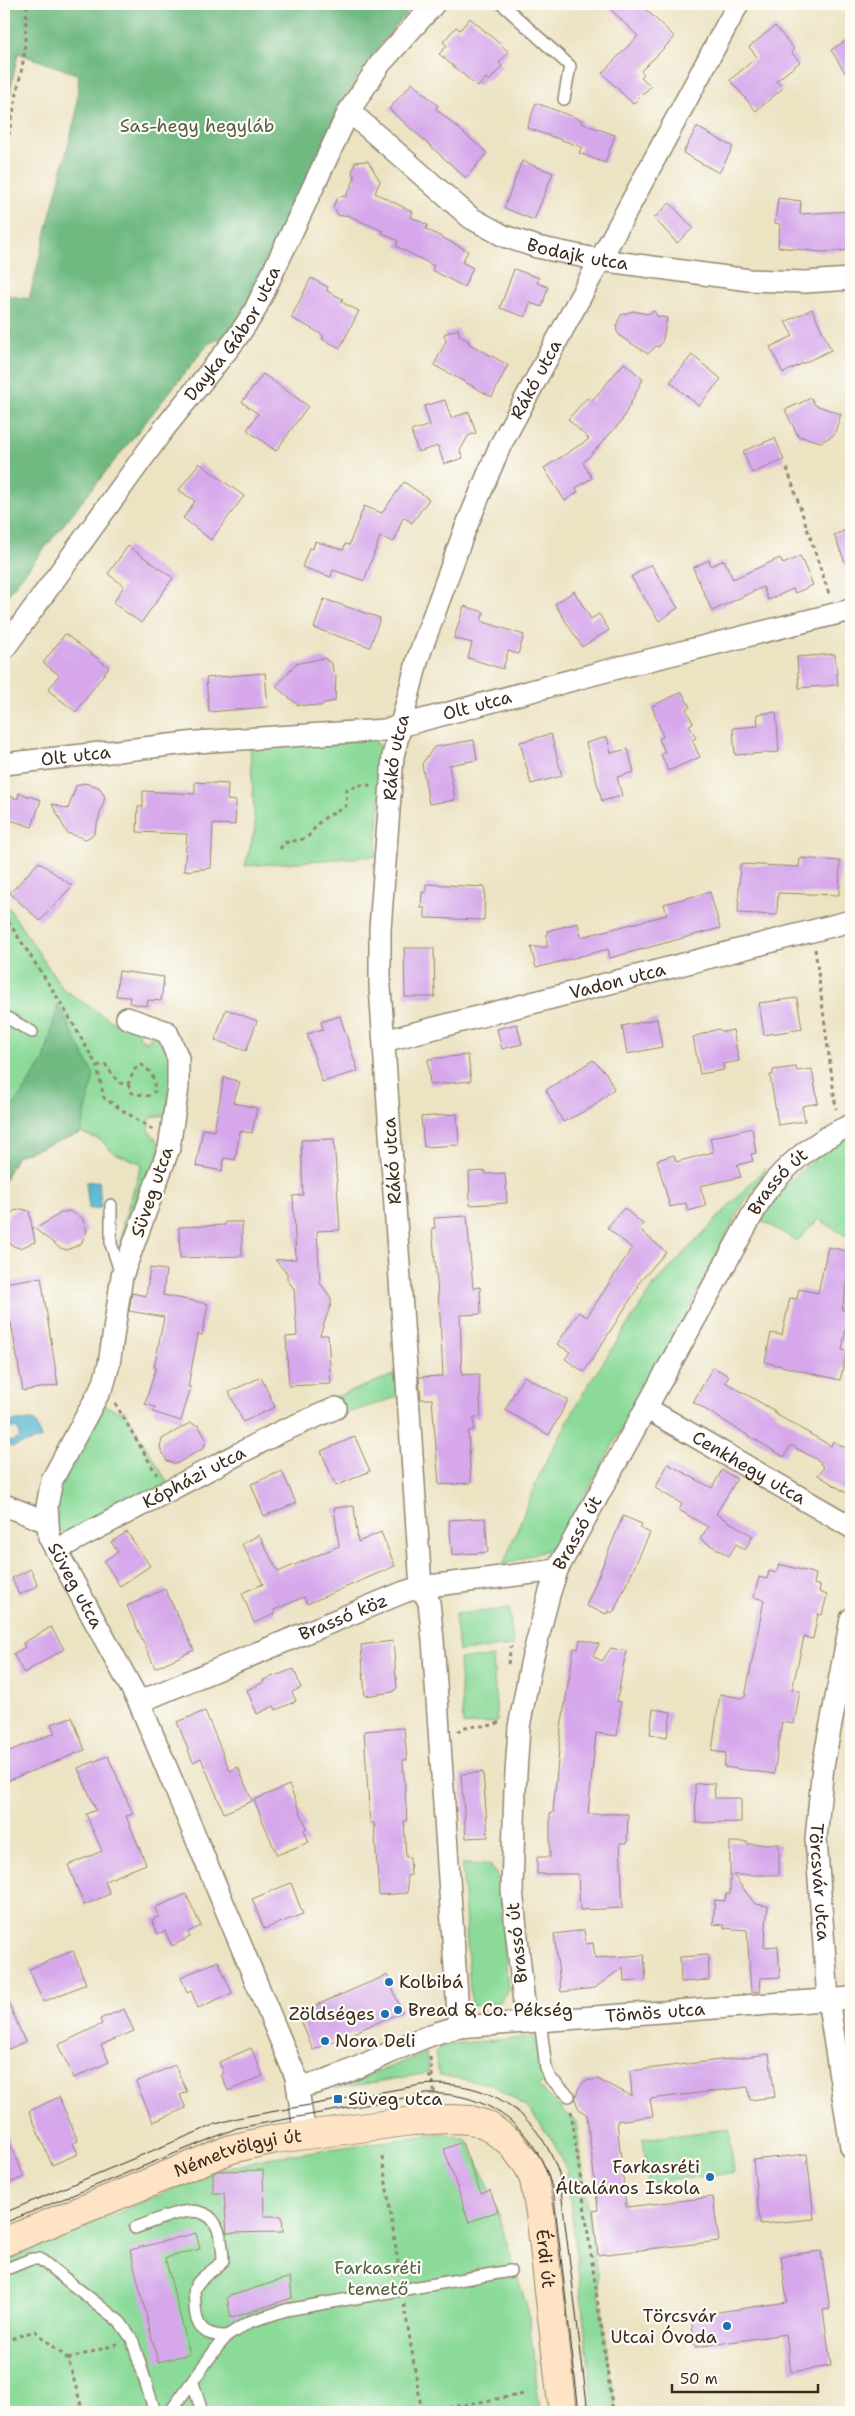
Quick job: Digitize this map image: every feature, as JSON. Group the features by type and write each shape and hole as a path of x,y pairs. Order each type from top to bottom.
{"street":[{"name":"Dayka Gábor utca","path":"4,649 163,430 236,339 254,312 349,111 380,64 434,4"},
{"name":"Rákó utca","path":"421,1587 380,987 380,929 393,756 418,658 464,532 500,446 738,4"},
{"name":"Bodajk utca","path":"349,111 471,218 512,239 537,247 600,260 749,280 805,282 851,279"},
{"name":"Olt utca","path":"4,764 196,742 385,730 612,669 844,612"},
{"name":"Vadon utca","path":"384,1041 851,921"},
{"name":"Süveg utca","path":"127,1018 167,1032 178,1058 178,1087 169,1148 122,1276 109,1364 104,1383 52,1480 47,1506 49,1537 139,1702 298,2087 305,2135"},
{"name":"Brassó út","path":"533,2021 512,1890 514,1796 519,1728 531,1664 557,1570 766,1191 775,1179 794,1162 845,1128"},
{"name":"Kópházi utca","path":"56,1550 280,1432 336,1408"},
{"name":"Cenkhegy utca","path":"646,1408 851,1527"},
{"path":"4,1505 47,1522"},
{"name":"Brassó köz","path":"139,1702 404,1592 421,1587 557,1570"},
{"path":"298,2087 319,2083 427,2037 459,2027 433,1640 428,1602 421,1587"},
{"name":"Törcsvár utca","path":"851,1619 823,1766 816,1839 828,1999 851,2147"},
{"name":"Tömös utca","path":"459,2027 851,1998"},
{"name":"Németvölgyi út","path":"4,2242 231,2149 305,2135 451,2119 471,2120 487,2125"},
{"name":"Érdi út","path":"487,2125 511,2143 529,2167 534,2180 540,2212 563,2412"}],"lane":[{"path":"502,4 570,66 564,99"},
{"path":"4,1016 32,1032"},
{"path":"111,1205 111,1244 122,1276"},
{"path":"533,2021 550,2078 569,2096"},
{"path":"135,2228 190,2210 203,2213 218,2226 223,2244 223,2261 216,2270 200,2280 194,2289 195,2313 197,2323 204,2331 216,2336 228,2336"},
{"path":"4,2270 31,2259 40,2259 120,2322 132,2339 156,2412"},
{"path":"170,2412 228,2336 249,2322 286,2310 510,2271"},
{"path":"193,2383 202,2412"}],"path":[{"path":"4,159 24,57 27,4"},
{"path":"787,468 844,612"},
{"path":"280,848 284,843 307,838 321,820 346,806 347,789 365,784 391,791"},
{"path":"4,914 61,1003 97,1066 104,1098 149,1128 170,1137"},
{"path":"813,931 845,1128"},
{"path":"97,1066 105,1064 119,1083 128,1084"},
{"path":"155,1091 148,1096 132,1093 128,1084 135,1069 142,1065 149,1070 154,1080 159,1102 175,1107"},
{"path":"104,1383 167,1493"},
{"path":"508,1665 511,1646"},
{"path":"458,1741 458,1732 464,1727 495,1725 499,1723 500,1713"},
{"path":"427,2037 435,2100"},
{"path":"428,2078 433,2077"},
{"path":"569,2096 613,2412"},
{"path":"4,2341 35,2331 68,2359 83,2412"},
{"path":"68,2359 132,2339"},
{"path":"422,2412 525,2394"}],"green space":[{"name":"Sas-hegy hegyláb","path":"4,4 416,4 375,52 357,77 341,105 241,316 230,334 208,344 4,599 4,295 29,299 76,114 79,75 18,53 4,122"},
{"path":"375,740 383,753 376,856 245,866 255,829 250,745"},
{"path":"4,901 63,989 119,1026 124,1023 142,1026 138,1036 147,1042 153,1033 174,1058 167,1115 151,1117 149,1131 158,1141 160,1149 124,1248 121,1247 123,1222 142,1164 112,1152 101,1140 81,1133 17,1156 4,1180"},
{"path":"58,1004 94,1075 81,1133 16,1156 4,1181 4,1120 44,1060"},
{"path":"851,1136 851,1234 844,1235 819,1219 797,1241 759,1219 789,1182 800,1172 824,1152"},
{"path":"765,1168 765,1173 739,1210 692,1303 556,1547 503,1565 541,1471 583,1393 654,1285"},
{"path":"394,1375 397,1397 339,1416 330,1399"},
{"path":"103,1405 120,1412 124,1410 168,1483 74,1533 62,1532 56,1525 54,1502 61,1476"},
{"path":"509,1609 513,1646 459,1651 455,1614"},
{"path":"493,1657 497,1722 463,1725 459,1659"},
{"path":"462,1864 490,1865 499,1879 508,1991 499,2003 471,2006"},
{"path":"534,2037 545,2082 537,2086 576,2122 616,2412 594,2412 567,2171 552,2140 527,2107 491,2084 439,2075 435,2052 448,2044"},
{"path":"426,2053 429,2073 335,2089"},
{"path":"729,2129 734,2173 648,2183 643,2139"},
{"name":"Farkasréti temető","path":"445,2133 467,2140 490,2190 528,2310 540,2412 4,2412 4,2262 213,2172 267,2158"}],"water":[{"path":"99,1181 101,1208 89,1209 86,1182"},
{"path":"33,1420 37,1425 41,1439 11,1447 8,1442 19,1439 20,1433 16,1428 4,1428 4,1422"}],"building":[{"path":"605,4 640,4 675,37 641,71 644,74 641,77 651,86 633,104 602,73 638,36"},
{"path":"470,18 509,52 499,63 502,66 489,81 486,78 478,87 439,54 447,46 443,42 456,27 460,30"},
{"path":"775,26 794,49 791,52 800,62 776,81 783,88 756,111 730,80 757,57 749,47"},
{"path":"851,37 851,82 831,50"},
{"path":"412,83 438,106 436,109 487,153 466,178 389,109"},
{"path":"536,103 582,120 581,123 615,135 605,163 579,153 582,147 527,128"},
{"path":"697,127 733,147 719,173 683,153"},
{"path":"368,161 380,181 375,193 413,212 411,217 428,225 426,229 468,251 462,262 473,268 464,287 432,270 434,266 396,246 398,241 382,233 383,231 347,215 339,216 333,206 338,197 346,196 355,178 352,172 355,162"},
{"path":"522,161 553,173 534,220 504,208"},
{"path":"778,198 801,201 800,214 851,211 851,250 821,252 778,247 780,224 775,223"},
{"path":"670,203 693,228 677,243 654,218"},
{"path":"514,269 539,278 537,283 548,287 542,307 530,303 525,317 500,308"},
{"path":"311,278 328,287 327,291 343,299 341,302 359,311 340,348 322,339 324,336 291,318"},
{"path":"812,309 831,350 783,373 770,347 793,336 785,322"},
{"path":"633,311 647,314 654,311 657,316 667,318 663,339 659,347 656,346 648,354 621,337 617,332 616,326 621,315"},
{"path":"458,329 460,336 469,341 468,343 508,365 492,397 434,365 446,341 444,334"},
{"path":"692,355 721,379 699,406 670,382"},
{"path":"624,363 643,379 621,422 583,463 592,478 576,488 578,492 565,501 544,468 589,439 568,419 587,398 591,402"},
{"path":"263,374 308,406 276,451 247,430 258,414 242,402"},
{"path":"811,398 815,405 841,414 834,435 821,442 798,436 785,410"},
{"path":"445,400 451,418 469,412 476,433 468,436 460,451 463,458 444,464 438,446 418,452 411,431 430,425 424,406"},
{"path":"775,438 784,460 752,473 743,451"},
{"path":"199,463 244,496 211,540 183,518 195,501 179,490"},
{"path":"404,482 429,499 412,523 403,517 394,542 380,537 364,581 333,570 331,577 302,567 309,548 313,549 315,541 343,550 345,544 349,545 364,506 382,513"},
{"path":"851,528 851,577 834,535"},
{"path":"128,546 173,578 141,623 113,603 124,586 108,574"},
{"path":"800,556 813,585 795,593 793,589 768,600 763,587 712,611 693,568 709,560 711,566 724,560 733,579 780,558 783,564"},
{"path":"651,564 678,608 659,621 631,577"},
{"path":"574,591 591,619 599,614 609,630 582,647 555,604"},
{"path":"324,599 380,618 370,647 314,628"},
{"path":"464,606 484,612 481,621 524,635 518,654 508,651 503,669 468,658 472,643 454,638"},
{"path":"65,634 109,667 76,712 48,690 59,675 43,663"},
{"path":"835,654 838,685 799,688 797,657"},
{"path":"324,658 332,664 333,672 336,675 335,701 324,703 321,706 298,705 276,687 295,664"},
{"path":"265,673 268,707 209,712 206,678"},
{"path":"682,692 690,707 686,709 693,723 689,725 696,738 692,740 700,757 668,771 661,754 665,752 659,739 663,737 652,706"},
{"path":"776,712 779,752 735,755 733,728 758,726 757,714"},
{"path":"551,734 562,776 531,784 520,742"},
{"path":"607,737 611,753 628,749 634,772 617,777 622,796 602,801 586,743"},
{"path":"474,740 477,760 449,765 455,800 429,804 422,764 434,747"},
{"path":"195,782 228,784 227,800 236,801 235,825 213,824 211,868 184,871 187,834 137,832 138,807 143,807 143,791 195,794"},
{"path":"84,783 99,787 105,797 94,834 86,839 67,833 52,804 68,809 76,786"},
{"path":"19,793 41,800 32,827 4,818 4,794 18,799"},
{"path":"800,858 840,861 839,895 778,893 777,915 738,913 740,864 799,867"},
{"path":"39,862 72,886 40,921 10,893"},
{"path":"426,884 485,887 484,920 425,918 425,908 421,908 422,892 426,893"},
{"path":"710,892 720,928 610,958 608,949 536,968 531,947 547,947 547,931 578,923 581,937 667,915 664,904"},
{"path":"404,948 434,948 435,997 405,997"},
{"path":"119,971 164,977 161,1001 148,1000 147,1006 129,1003 130,997 116,996"},
{"path":"797,998 802,1029 764,1035 759,1003"},
{"path":"226,1009 257,1021 246,1051 215,1040"},
{"path":"340,1016 358,1071 322,1082 307,1034 323,1029 321,1022"},
{"path":"657,1019 662,1047 627,1054 622,1026"},
{"path":"517,1024 522,1044 502,1049 497,1029"},
{"path":"718,1029 723,1032 733,1030 739,1061 723,1064 724,1070 700,1074 693,1037"},
{"path":"468,1055 471,1081 430,1085 428,1059"},
{"path":"593,1060 606,1073 614,1089 591,1108 563,1122 546,1090"},
{"path":"796,1067 797,1071 812,1069 818,1103 802,1106 805,1121 778,1125 770,1075 773,1075 773,1070"},
{"path":"224,1077 240,1082 233,1103 257,1108 252,1133 240,1131 235,1160 224,1158 222,1171 196,1166 203,1129 214,1131"},
{"path":"457,1114 459,1145 424,1147 421,1117"},
{"path":"752,1128 756,1153 751,1154 753,1161 737,1165 741,1177 700,1186 706,1206 688,1211 686,1203 670,1207 657,1160 674,1155 676,1162 713,1152 710,1138"},
{"path":"334,1139 340,1230 317,1231 320,1283 331,1298 331,1304 320,1335 328,1335 331,1384 289,1386 286,1337 297,1336 294,1289 287,1279 287,1273 275,1260 296,1259 293,1196 303,1195 301,1140"},
{"path":"486,1171 486,1174 505,1173 507,1203 470,1205 469,1172"},
{"path":"624,1208 643,1224 639,1229 666,1252 637,1285 639,1286 584,1372 565,1359 570,1352 557,1344 579,1312 587,1317 632,1248 607,1228"},
{"path":"22,1209 29,1211 35,1242 20,1248 13,1246 4,1236 4,1220 14,1211"},
{"path":"69,1211 82,1218 87,1231 81,1244 67,1250 60,1248 35,1229 61,1213"},
{"path":"467,1216 473,1288 480,1287 481,1314 460,1315 462,1375 479,1374 481,1417 474,1417 474,1430 468,1431 471,1483 439,1485 432,1399 421,1399 419,1377 443,1376 432,1228 435,1228 434,1218"},
{"path":"225,1222 242,1222 242,1256 180,1258 179,1227 225,1225"},
{"path":"828,1247 851,1252 851,1279 848,1279 842,1310 849,1311 842,1350 847,1351 840,1380 765,1362 771,1333 782,1335 790,1298 797,1299 799,1289 818,1293"},
{"path":"150,1268 166,1270 163,1295 208,1304 202,1335 198,1334 188,1387 191,1387 181,1421 153,1412 155,1407 145,1404 156,1367 154,1367 164,1317 129,1311 132,1293 146,1296"},
{"path":"41,1277 58,1385 23,1391 11,1323 4,1324 4,1283"},
{"path":"713,1367 729,1376 725,1382 775,1411 774,1413 831,1446 833,1441 851,1451 851,1496 818,1475 824,1467 820,1464 821,1462 791,1445 784,1457 693,1402"},
{"path":"524,1376 568,1400 549,1435 505,1410"},
{"path":"261,1377 275,1407 243,1422 229,1392"},
{"path":"190,1423 199,1426 206,1439 204,1448 176,1464 167,1461 160,1448 162,1439"},
{"path":"355,1437 370,1471 336,1486 321,1451"},
{"path":"668,1464 712,1488 722,1470 737,1479 716,1514 753,1536 745,1550 736,1544 729,1556 700,1539 708,1527 679,1510 682,1504 655,1488"},
{"path":"282,1471 296,1503 264,1516 251,1484"},
{"path":"354,1506 358,1542 381,1532 395,1566 307,1604 304,1597 274,1610 275,1614 254,1623 242,1593 263,1584 242,1544 259,1535 278,1572 339,1546 334,1508"},
{"path":"623,1516 642,1524 640,1528 650,1533 613,1613 608,1611 607,1614 586,1606"},
{"path":"485,1518 488,1552 452,1555 449,1520"},
{"path":"127,1532 150,1566 120,1586 104,1561 118,1552 111,1542"},
{"path":"779,1564 816,1574 814,1584 820,1586 819,1592 827,1595 822,1615 818,1614 813,1639 804,1637 792,1690 800,1691 794,1724 782,1722 774,1774 724,1767 726,1753 712,1751 720,1694 745,1697 764,1600 754,1597 759,1577 767,1579 769,1571 776,1573"},
{"path":"31,1569 38,1586 19,1595 12,1578"},
{"path":"165,1589 194,1650 155,1668 127,1606"},
{"path":"51,1627 64,1649 24,1673 13,1654 25,1647 23,1643"},
{"path":"580,1639 599,1644 593,1656 602,1661 611,1648 626,1651 617,1701 621,1702 617,1736 596,1733 588,1814 628,1814 627,1843 620,1843 623,1908 580,1910 578,1874 537,1874 537,1857 550,1857 550,1813 553,1813 561,1728 574,1648 578,1649"},
{"path":"393,1641 397,1688 393,1692 365,1696 361,1645"},
{"path":"294,1669 301,1688 292,1692 296,1701 276,1710 274,1706 257,1714 247,1690 264,1682 263,1680"},
{"path":"653,1709 671,1712 667,1737 650,1734"},
{"path":"205,1711 230,1771 238,1767 252,1801 224,1813 201,1758 193,1762 177,1722"},
{"path":"72,1717 85,1750 4,1782 4,1753 55,1733 51,1724"},
{"path":"404,1728 407,1760 403,1760 407,1821 404,1821 406,1857 410,1857 411,1875 407,1876 408,1893 379,1895 374,1823 370,1823 364,1731"},
{"path":"108,1756 133,1814 126,1816 146,1864 105,1881 110,1894 84,1905 68,1865 102,1851 86,1814 96,1810 78,1768"},
{"path":"483,1772 488,1837 466,1838 461,1774"},
{"path":"714,1783 715,1798 741,1798 741,1822 696,1823 695,1784"},
{"path":"289,1785 307,1828 304,1830 309,1842 277,1855 254,1800"},
{"path":"730,1842 779,1844 779,1875 733,1875 755,1904 768,1906 764,1947 778,1946 780,1977 761,1978 760,1992 751,1991 747,1930 724,1928 724,1925 713,1924 715,1900 725,1901 726,1894 730,1894"},
{"path":"291,1883 303,1914 264,1929 252,1899"},
{"path":"186,1894 201,1926 188,1932 190,1937 172,1946 165,1931 158,1934 152,1920 159,1916 155,1908"},
{"path":"584,1930 586,1944 593,1943 595,1958 644,1955 646,1980 624,1982 623,1967 595,1988 561,1992 554,1934"},
{"path":"73,1951 86,1984 43,2002 29,1969"},
{"path":"708,1955 709,1980 681,1982 680,1957"},
{"path":"218,1961 232,1993 198,2008 191,1991 187,1993 181,1977"},
{"path":"387,1975 402,2012 313,2050 298,2013"},
{"path":"4,1992 25,2042 4,2051"},
{"path":"124,2009 134,2031 101,2045 109,2062 74,2078 58,2045 102,2024 100,2019"},
{"path":"251,2048 263,2076 228,2091 221,2074 224,2073 219,2062"},
{"path":"769,2054 775,2097 750,2100 748,2087 650,2099 653,2116 617,2121 626,2207 713,2197 719,2241 598,2255 593,2211 598,2210 587,2115 579,2109 575,2100 578,2089 585,2081 597,2079 632,2096 630,2071"},
{"path":"175,2065 187,2092 180,2095 186,2108 153,2122 136,2082"},
{"path":"59,2097 78,2141 73,2143 78,2154 52,2165 29,2111"},
{"path":"4,2128 24,2177 4,2185"},
{"path":"462,2142 481,2194 490,2190 498,2211 469,2222 444,2149"},
{"path":"807,2154 814,2219 760,2224 753,2160"},
{"path":"263,2170 264,2216 282,2216 283,2232 227,2233 224,2193 213,2193 213,2173 217,2171"},
{"path":"196,2233 200,2249 165,2258 190,2354 158,2362 130,2250"},
{"path":"821,2251 830,2309 823,2310 831,2366 791,2372 786,2334 695,2347 691,2316 787,2302 781,2256"},
{"path":"290,2277 292,2298 231,2318 227,2297"}],"tram line":[{"path":"4,2213 216,2124 237,2118 421,2085 445,2084 467,2087 488,2094 507,2104 524,2117 538,2133 550,2152 559,2174 588,2412"},
{"path":"4,2223 237,2128 426,2094 450,2095 472,2100 492,2108 510,2120 538,2154 548,2174 554,2197 579,2412"}],"place":[{"name":"Kolbibá","path":"389,1982"},
{"name":"Bread & Co. Pékség","path":"398,2010"},
{"name":"Zöldséges","path":"385,2014"},
{"name":"Nora Deli","path":"325,2041"},
{"name":"Süveg utca","path":"338,2099"},
{"name":"Farkasréti Általános Iskola","path":"710,2177"},
{"name":"Törcsvár Utcai Óvoda","path":"727,2326"}]}
